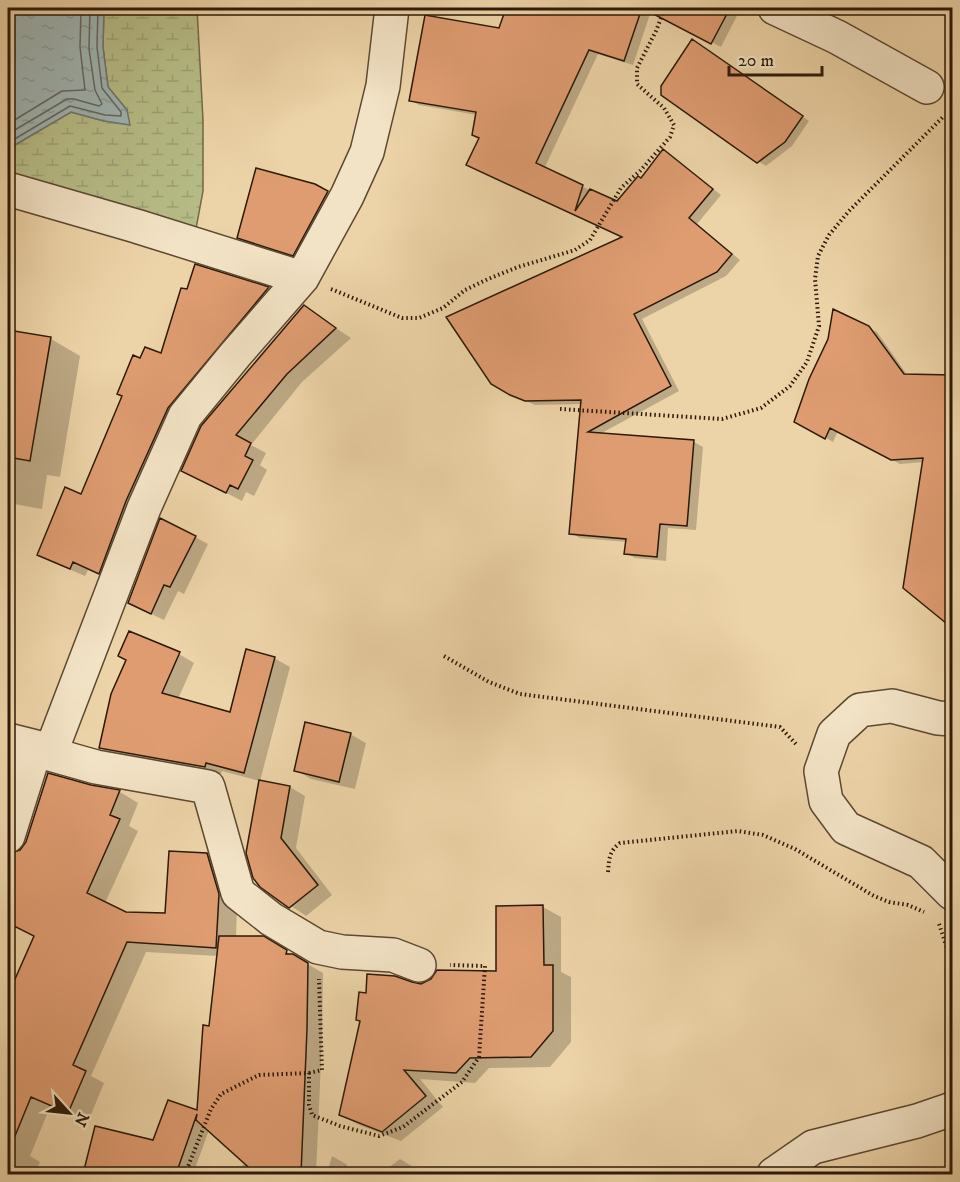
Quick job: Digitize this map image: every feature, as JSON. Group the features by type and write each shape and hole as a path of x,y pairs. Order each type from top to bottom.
{"street":[{"path":"8,836 31,747 185,416 302,278 326,237 367,152 383,86 392,8"},
{"path":"775,8 837,38 927,87"},
{"path":"8,189 126,222 302,278"},
{"path":"952,719 938,718 891,706 860,710 834,734 821,771 826,801 846,828 921,862 952,893"},
{"path":"31,747 96,767 208,787 238,893 271,919 318,946 342,952 393,955 419,965"},
{"path":"774,1174 813,1147 917,1121 952,1109"}],"path":[{"path":"302,278 402,318 419,318 443,308 465,290 488,279 518,267 575,250 590,240 621,188 640,171 670,137 674,125 664,108 637,84 637,68 665,8"},
{"path":"560,409 722,419 761,408 790,386 807,362 819,326 814,279 818,256 829,235 849,211 945,116"},
{"path":"444,656 489,682 519,694 780,727 821,771"},
{"path":"608,872 610,854 613,848 620,843 738,831 763,835 795,849 874,896 925,912 940,924 952,963"},
{"path":"185,1174 211,1108 220,1094 259,1075 309,1073 322,1070 318,946"},
{"path":"309,1073 309,1105 312,1115 340,1126 379,1136 403,1127 462,1082 479,1057 485,966 419,965"}],"green space":[{"path":"104,8 197,8 203,120 203,191 195,234 8,178 8,149 71,112 104,121 127,110 108,87 103,47"}],"water":[{"path":"8,8 104,8 103,47 108,87 127,110 130,125 71,112 8,149"}],"building":[{"path":"506,8 642,8 624,61 589,50 536,163 583,185 575,211 590,189 617,201 638,176 641,178 663,149 713,189 689,218 732,254 717,272 634,314 671,386 588,432 694,440 687,526 660,524 657,557 624,554 626,539 569,534 581,400 525,401 491,384 446,317 622,237 466,165 479,138 472,135 476,112 409,101 425,15 499,28"},
{"path":"642,8 730,8 711,44"},
{"path":"692,39 803,116 785,142 757,163 661,95 661,86"},
{"path":"256,168 315,184 328,191 293,256 237,238"},
{"path":"195,264 269,287 168,408 126,501 99,574 73,562 70,569 37,555 65,487 81,494 122,396 117,394 133,355 140,358 145,347 161,353 181,288 187,289"},
{"path":"304,305 336,328 287,374 236,435 251,443 245,456 253,460 238,489 230,485 226,493 181,471 201,426"},
{"path":"833,309 869,326 904,374 952,375 952,628 903,588 923,458 891,460 830,428 825,439 794,422 809,379 828,339"},
{"path":"8,330 51,337 30,461 8,457"},
{"path":"160,518 196,536 170,587 164,585 151,614 128,603"},
{"path":"129,631 180,652 162,693 230,712 246,649 275,657 244,773 206,763 205,767 99,748 111,694 126,660 118,656"},
{"path":"305,722 351,733 339,782 294,771"},
{"path":"48,773 120,790 110,815 120,819 87,893 126,912 165,913 169,851 207,853 219,894 216,948 127,942 73,1065 86,1071 68,1113 31,1097 8,1153 8,995 34,936 8,923 8,854 20,850 26,842"},
{"path":"259,780 290,786 281,838 318,885 289,908 260,887 253,878 246,853"},
{"path":"543,905 544,965 553,965 553,1031 531,1057 470,1058 456,1073 404,1070 426,1096 382,1132 339,1115 360,1021 356,1020 359,992 366,993 367,974 395,976 421,984 431,979 437,970 496,971 496,906"},
{"path":"219,936 264,936 287,950 286,954 293,954 308,963 301,1174 256,1174 196,1120 197,1114 176,1174 83,1174 95,1126 153,1140 168,1100 197,1110 203,1025 209,1026"}]}
